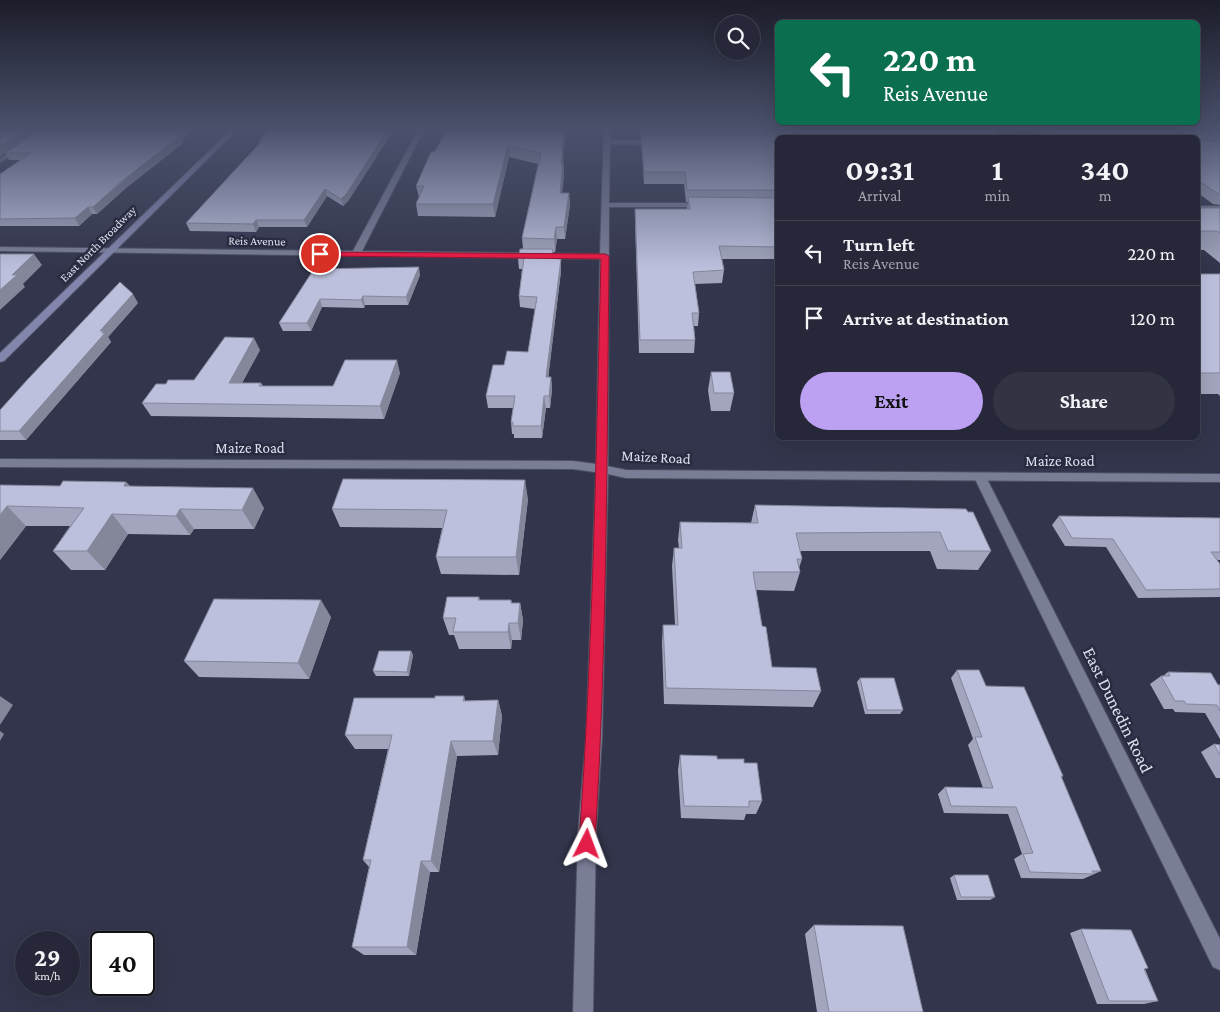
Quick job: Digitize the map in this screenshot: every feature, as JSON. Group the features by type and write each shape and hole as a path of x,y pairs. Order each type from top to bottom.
{"main road":[{"name":"East North Broadway","path":"0,359 187,175"}],"street":[{"path":"356,254 397,175"},
{"path":"583,1012 587,833 594,738 602,469 606,175"},
{"path":"606,205 708,205"},
{"path":"1200,208 1220,208"},
{"name":"Reis Avenue","path":"0,249 605,256"},
{"name":"Maize Road","path":"0,463 573,465 626,474 1220,478"},
{"name":"East Dunedin Road","path":"980,477 1220,960"}],"building":[{"path":"0,175 129,175 93,207 88,207 75,218 0,219"},
{"path":"230,175 358,175 341,199 325,189 304,220 256,220 253,224 186,223"},
{"path":"421,175 500,175 493,204 416,204 424,186 416,186"},
{"path":"536,175 562,175 560,193 569,193 564,227 556,227 554,239 522,238"},
{"path":"685,175 775,175 775,190 687,190"},
{"path":"1200,175 1220,175 1220,195 1200,182"},
{"path":"688,197 775,198 775,247 719,246 724,270 693,272 699,313 692,313 695,340 640,340 635,209 690,209"},
{"path":"1200,208 1220,208 1220,233 1217,231 1200,231"},
{"path":"520,249 553,249 552,258 561,259 546,377 551,377 549,396 544,396 541,426 513,426 513,422 511,422 515,396 486,396 493,365 504,365 507,351 528,352 537,297 519,296 524,258 518,258"},
{"path":"0,254 34,254 12,275 17,275 0,290"},
{"path":"419,267 406,297 363,296 361,300 320,299 307,323 279,323 314,269"},
{"path":"1200,274 1220,274 1220,373 1200,373"},
{"path":"120,282 133,294 100,331 105,333 19,431 0,431 0,410"},
{"path":"225,337 254,338 229,383 261,383 259,386 333,386 345,360 397,360 380,406 142,403 156,384 166,384 168,380 194,380"},
{"path":"711,372 730,372 734,393 714,393"},
{"path":"343,479 525,480 516,557 436,557 447,510 332,509"},
{"path":"63,481 126,482 124,486 253,488 242,510 180,509 176,516 112,514 87,551 53,551 84,508 7,506 0,515 0,485 60,486"},
{"path":"755,505 966,509 968,512 973,512 991,551 948,551 940,532 796,533 802,559 797,559 800,572 753,572 762,626 766,627 772,667 816,668 821,691 666,688 663,625 678,625 674,548 682,548 680,522 758,523"},
{"path":"1059,516 1220,518 1220,552 1211,552 1220,564 1220,589 1146,590 1113,539 1072,538"},
{"path":"447,597 479,597 478,600 511,600 511,603 520,603 518,623 509,623 508,632 453,632 456,618 443,618"},
{"path":"214,599 321,600 298,663 184,661"},
{"path":"379,651 411,651 407,672 373,671"},
{"path":"957,670 979,670 986,686 1024,687 1063,776 1061,776 1101,871 1092,871 1094,874 1030,872 1023,854 1033,853 1016,807 951,806 945,787 993,788 975,737 982,737"},
{"path":"1168,672 1211,673 1218,685 1220,685 1220,711 1217,705 1186,704 1184,701 1175,701 1161,676 1170,676"},
{"path":"860,678 894,678 903,710 867,710"},
{"path":"435,696 464,696 463,701 498,700 493,741 451,741 431,861 421,861 407,947 352,947 371,860 363,860 392,735 345,735 354,698 435,698"},
{"path":"1214,744 1220,745 1220,755"},
{"path":"680,755 717,756 717,759 744,759 744,763 757,763 762,801 749,801 749,807 684,806"},
{"path":"954,875 988,875 995,897 961,897"},
{"path":"814,925 903,926 923,1012 829,1012"},
{"path":"1081,929 1131,930 1148,968 1144,969 1158,1001 1109,1001"}],"route":[{"path":"320,254 605,256 602,350 602,505 594,738 587,844"}]}
